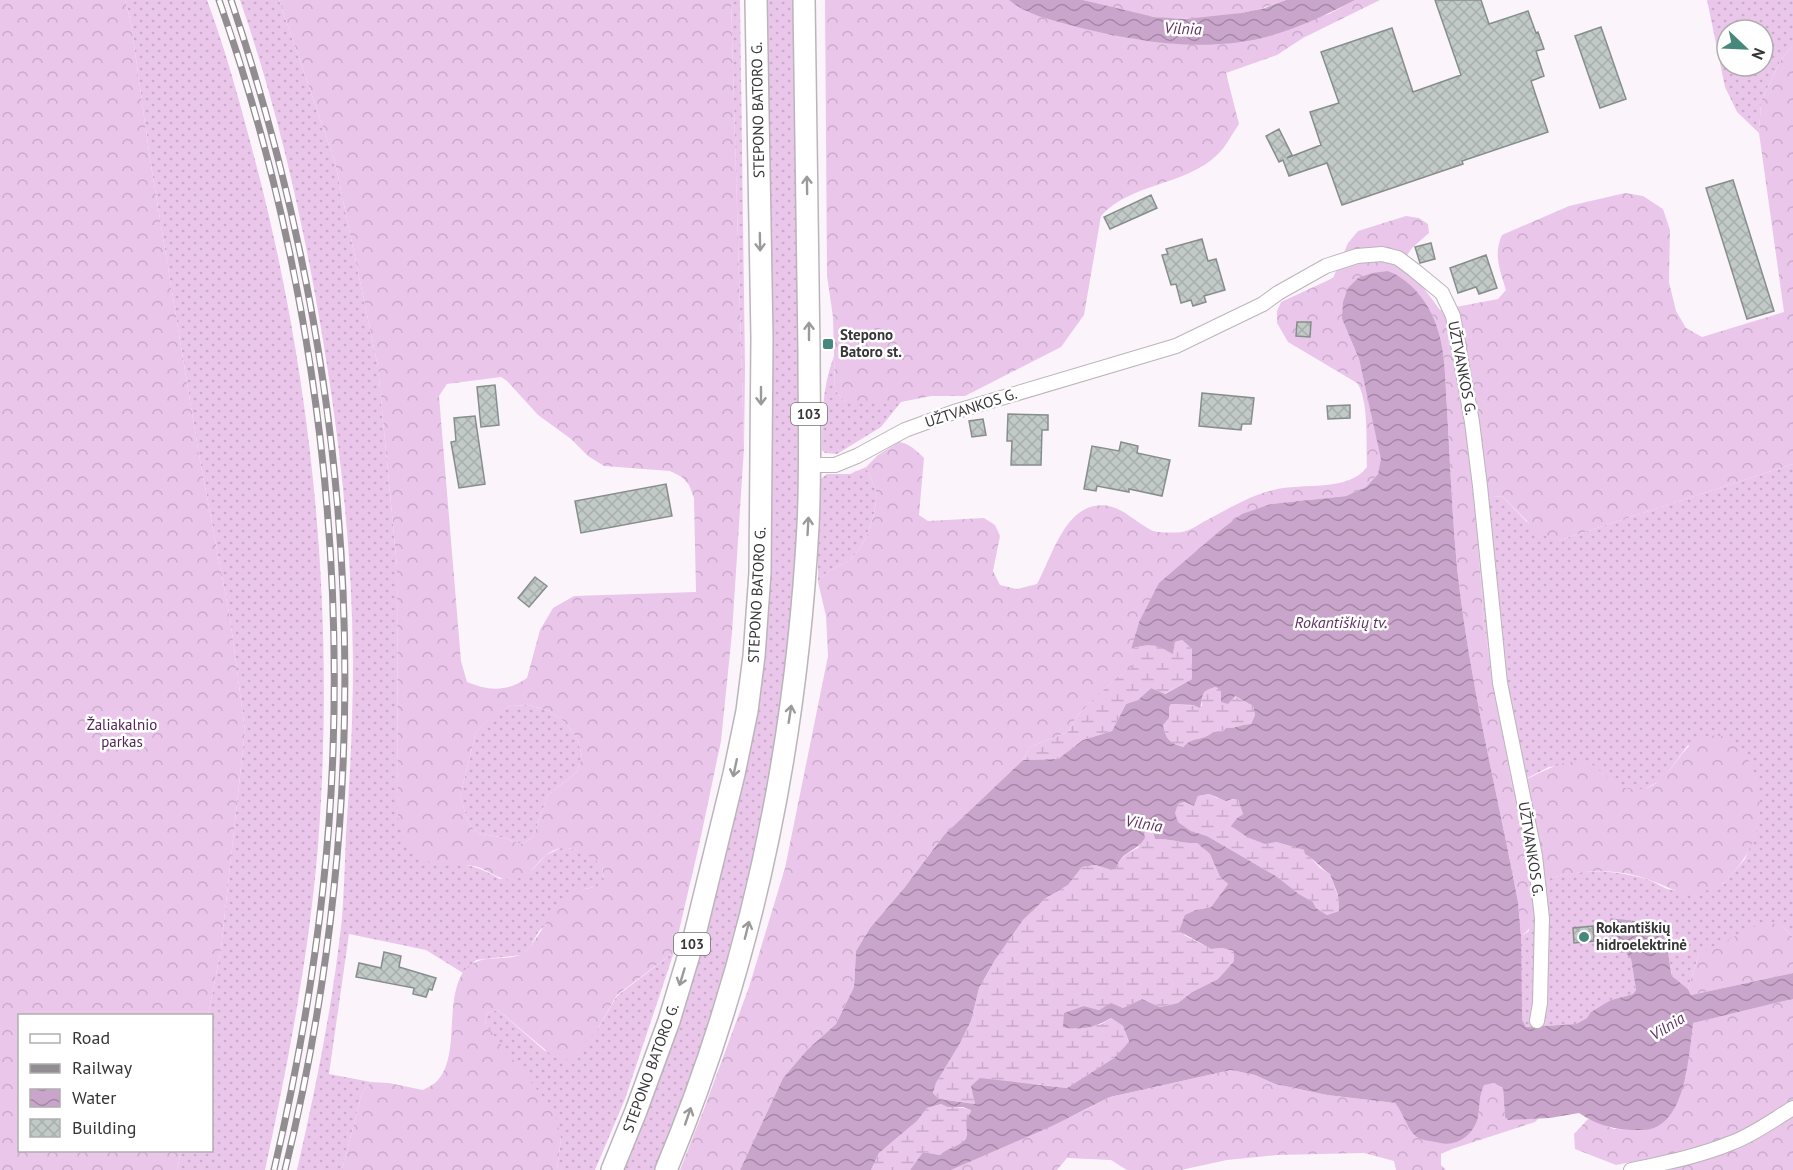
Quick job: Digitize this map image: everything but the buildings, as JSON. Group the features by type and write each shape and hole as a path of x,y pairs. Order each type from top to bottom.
{"main road":[{"name":"STEPONO BATORO G.","path":"612,1170 661,1044 694,938 734,774 747,711 754,657 760,573 762,350 756,0"},
{"name":"103","path":"666,1170 695,1096 743,947 778,793 794,694 804,585 810,465 804,0"}],"street":[{"name":"UŽTVANKOS G.","path":"810,465 835,465 905,430 954,412 1176,345 1263,304 1326,266 1357,256 1382,255 1398,258 1414,270 1442,293 1453,316 1472,422 1500,683 1535,856 1542,918 1540,1003 1537,1021"},
{"path":"1631,1170 1732,1143 1793,1108"}],"green space":[{"name":"Žaliakalnio parkas","path":"0,0 125,0 131,23 150,159 199,455 230,618 245,730 221,949 208,1014 18,1014 18,1152 181,1152 177,1170 0,1170"},
{"path":"125,0 207,0 243,114 280,264 307,429 322,596 323,763 318,846 309,928 297,1009 265,1170 177,1170 181,1152 213,1152 213,1014 208,1014 221,949 245,730 230,618 199,455 150,159 131,23"},
{"path":"240,0 279,0 335,162 378,367 397,567 398,815 444,865 474,867 500,879 532,870 546,855 563,847 585,852 602,865 604,880 599,886 584,889 539,931 530,947 522,955 476,960 463,973 426,950 349,934 329,1074 371,1082 362,1093 342,1170 297,1170 323,1045 342,918 353,683 350,569 342,477 323,340 308,257 273,109"},
{"path":"279,0 731,0 744,448 732,633 721,741 674,952 617,995 597,1030 569,1060 555,1058 498,1010 487,1013 485,1024 554,1111 561,1138 557,1170 342,1170 362,1093 371,1082 423,1090 435,1083 443,1073 448,1061 457,987 462,974 468,967 481,960 520,955 531,945 556,907 568,894 591,888 604,879 602,865 574,849 560,848 552,851 525,875 507,880 474,866 432,863 410,849 402,834 398,815 397,567 378,367 335,162","holes":["501,377 538,415 571,439 588,456 604,466 670,471 682,477 689,485 694,498 696,592 574,596 553,608 540,630 527,678 520,683 498,689 467,682 461,661 439,396 447,384","529,705 549,711 565,722 578,740 582,757 577,772 548,795 533,837 521,844 505,838 477,833 468,822 460,796 476,732 497,712 511,706"]},
{"path":"731,0 740,0 744,448"},
{"path":"765,0 794,0 800,308 799,462 797,538 785,685 775,756 745,898 705,1037 655,1170 621,1170 760,689 769,592 770,340"},
{"path":"825,0 1009,0 1045,18 1134,39 1180,44 1224,43 1329,14 1355,0 1380,0 1303,38 1277,55 1226,73 1239,124 1220,152 1204,165 1127,197 1113,205 1101,216 1084,315 1061,347 965,396 931,396 901,402 845,402 835,390 833,317 827,276"},
{"path":"1083,0 1286,0 1238,14 1188,19 1146,16"},
{"path":"1707,0 1793,0 1793,45 1775,72 1775,18 1715,18 1715,39"},
{"path":"1793,45 1793,464 1560,540 1540,534 1502,496 1475,499 1484,626 1512,786 1553,767 1580,761 1593,765 1610,780 1625,788 1647,788 1667,774 1689,746 1697,740 1708,736 1725,737 1735,743 1745,755 1757,783 1759,798 1757,828 1752,843 1745,857 1727,880 1713,888 1692,894 1679,892 1640,877 1616,872 1584,872 1553,877 1532,884 1533,920 1531,926 1521,936 1518,902 1476,693 1462,609 1455,547 1445,378 1440,337 1430,310 1418,293 1404,280 1388,271 1342,319 1359,359 1382,459 1378,474 1366,487 1346,496 1271,504 1139,622 1131,649 1135,666 1115,679 1077,716 1068,732 1030,747 1023,760 944,835 905,887 870,928 856,951 854,987 836,1024 807,1050 783,1078 740,1170 680,1170 749,987 785,868 828,656 826,616 818,582 825,574 852,558 866,537 873,518 876,493 866,467 878,455 899,442 916,450 924,458 919,515 928,521 984,518 995,525 1000,536 993,571 1000,585 1017,589 1037,584 1066,527 1083,510 1094,506 1110,506 1154,531 1179,532 1191,529 1239,503 1273,490 1336,484 1348,480 1367,467 1367,435 1361,390 1357,383 1288,342 1277,323 1277,311 1281,302 1333,278 1348,243 1358,231 1406,216 1419,218 1428,224 1429,233 1412,248 1399,267 1420,283 1440,310 1498,299 1506,290 1498,256 1502,235 1569,206 1625,193 1643,196 1663,209 1670,230 1669,282 1676,311 1686,328 1702,337 1784,312 1759,133 1761,101 1772,78 1775,78 1775,72"},
{"path":"1723,78 1772,78 1761,101 1759,133 1737,112"},
{"path":"834,356 835,390 845,402 901,402 881,427 837,454 825,453 822,450 825,391"},
{"path":"1793,464 1793,937 1780,925 1699,954 1688,989 1672,976 1665,938 1610,919 1613,952 1626,953 1631,959 1636,990 1633,994 1611,1000 1576,1024 1526,1027 1521,1020 1521,936 1529,931 1532,884 1574,873 1602,872 1631,875 1653,881 1672,890 1723,884 1745,859 1757,827 1688,745 1663,779 1645,789 1622,789 1591,764 1549,767 1512,786 1484,626 1475,499 1502,496 1526,521 1560,540"},
{"path":"866,467 876,493 876,500 873,518 866,537 852,558 825,574 818,582 818,481 827,474 850,474"},
{"path":"1182,640 1192,649 1192,679 1164,694 1151,688 1138,700 1126,704 1112,731 1083,740 1058,759 1023,760 1030,747 1068,732 1077,716 1096,697 1115,679 1134,666 1131,649 1152,645 1173,653 1175,642"},
{"path":"1216,687 1221,690 1221,696 1234,696 1253,706 1255,715 1251,724 1226,728 1222,732 1213,732 1183,747 1171,742 1163,724 1169,718 1168,707 1171,704 1202,706 1201,696 1207,689"},
{"path":"529,705 549,711 565,722 578,740 582,757 577,772 548,795 533,837 521,844 505,838 477,833 468,822 460,796 476,732 496,712 511,706"},
{"path":"1209,794 1217,798 1238,800 1243,814 1232,826 1247,837 1304,850 1320,868 1330,874 1338,896 1339,911 1327,915 1316,908 1313,902 1276,876 1178,822 1174,813 1178,804 1184,802 1194,806 1198,796"},
{"path":"1148,829 1153,832 1155,839 1197,843 1210,854 1220,877 1228,884 1211,907 1196,910 1184,935 1211,949 1222,948 1234,951 1234,961 1218,979 1192,992 1178,1003 1160,1007 1142,999 1123,1008 1111,1004 1099,1010 1084,1006 1073,1029 1102,1024 1111,1018 1123,1026 1129,1043 1114,1058 1067,1088 1035,1084 974,1099 975,1104 939,1099 933,1093 936,1083 971,1021 979,988 1023,920 1046,898 1068,885 1082,867 1096,865 1111,870 1116,869 1124,856 1138,848"},
{"path":"1764,922 1780,925 1793,937 1793,973 1691,995 1688,989 1699,954"},
{"path":"674,952 625,1099 595,1170 557,1170 561,1138 485,1024 487,1013 498,1010 545,1051 597,1030 617,996"},
{"path":"1793,999 1793,1170 1669,1170 1662,1156 1616,1165 1575,1149 1574,1134 1588,1119 1614,1129 1645,1130 1677,1101 1686,1075 1692,1023"},
{"path":"1231,1070 1255,1075 1275,1084 1327,1095 1395,1103 1403,1111 1407,1125 1441,1142 1457,1142 1471,1129 1478,1116 1484,1084 1494,1083 1503,1088 1505,1116 1508,1120 1539,1118 1535,1122 1441,1154 1441,1165 1446,1170 1396,1170 1394,1161 1364,1153 1278,1155 1227,1160 1181,1170 1127,1170 1111,1160 1067,1158 1057,1170 951,1170 1110,1097"},
{"path":"941,1104 971,1110 968,1130 962,1143 940,1155 923,1152 910,1170 871,1170 879,1153 917,1121 927,1108"}],"water":[{"name":"Vilnia","path":"1009,0 1083,0 1154,17 1186,19 1241,13 1265,8 1286,0 1355,0 1310,22 1274,35 1240,42 1194,45 1148,41 1081,28 1034,14"},
{"name":"Rokantiškių tv.","path":"1388,271 1412,286 1434,318 1442,347 1455,547 1462,609 1476,693 1518,902 1521,936 1522,1020 1526,1027 1576,1024 1611,1000 1633,994 1636,990 1631,959 1626,953 1613,952 1610,918 1649,924 1661,932 1666,943 1672,976 1688,989 1691,995 1793,973 1793,999 1693,1023 1688,1064 1681,1094 1668,1118 1658,1126 1648,1129 1631,1130 1610,1127 1579,1113 1550,1118 1508,1120 1505,1117 1503,1088 1494,1083 1484,1085 1478,1117 1473,1129 1459,1141 1447,1144 1417,1137 1410,1130 1395,1103 1327,1095 1275,1084 1255,1075 1231,1070 1110,1097 1052,1126 951,1170 910,1170 923,1152 940,1155 963,1142 967,1136 966,1122 971,1110 941,1104 927,1108 917,1121 879,1153 871,1170 740,1170 783,1078 807,1050 836,1024 854,987 856,951 870,928 905,887 944,835 1023,760 1058,759 1083,740 1112,731 1126,704 1138,700 1151,688 1165,694 1192,679 1192,649 1182,640 1175,642 1173,654 1152,646 1131,649 1139,622 1159,583 1242,514 1271,504 1346,496 1366,487 1378,474 1381,459 1359,359 1342,319 1343,302 1348,288 1358,278","holes":["1216,687 1221,691 1221,702 1228,704 1235,696 1253,706 1255,715 1251,724 1226,728 1222,732 1213,732 1183,747 1171,742 1163,725 1169,718 1171,704 1193,705 1200,708 1205,692","1209,794 1226,801 1238,800 1243,814 1231,826 1247,837 1265,844 1276,842 1304,850 1305,854 1330,874 1338,895 1339,911 1327,915 1316,908 1313,902 1276,876 1178,822 1175,813 1178,804 1184,802 1194,806 1198,796","1148,830 1153,832 1155,839 1197,843 1210,854 1220,877 1228,884 1211,907 1185,915 1179,931 1211,949 1222,948 1234,951 1234,961 1218,979 1192,992 1178,1003 1160,1007 1142,999 1123,1008 1111,1003 1099,1010 1084,1006 1064,1013 1063,1027 1075,1029 1100,1024 1111,1018 1123,1026 1129,1042 1114,1058 1067,1088 980,1078 971,1086 975,1104 939,1099 933,1093 936,1083 971,1021 979,988 1023,920 1046,898 1068,885 1082,867 1096,865 1111,870 1116,869 1122,858 1145,838 1144,833"]}],"railway":[{"path":"219,0 274,182 294,276 311,370 323,465 331,560 334,656 333,751 326,857 314,962 296,1067 274,1170"},
{"path":"231,0 274,144 307,289 330,435 342,581 344,728 335,875 316,1022 285,1170"}],"place":[{"name":"Stepono Batoro st.","path":"828,344"},
{"name":"Rokantiškių hidroelektrinė","path":"1584,937"}]}
